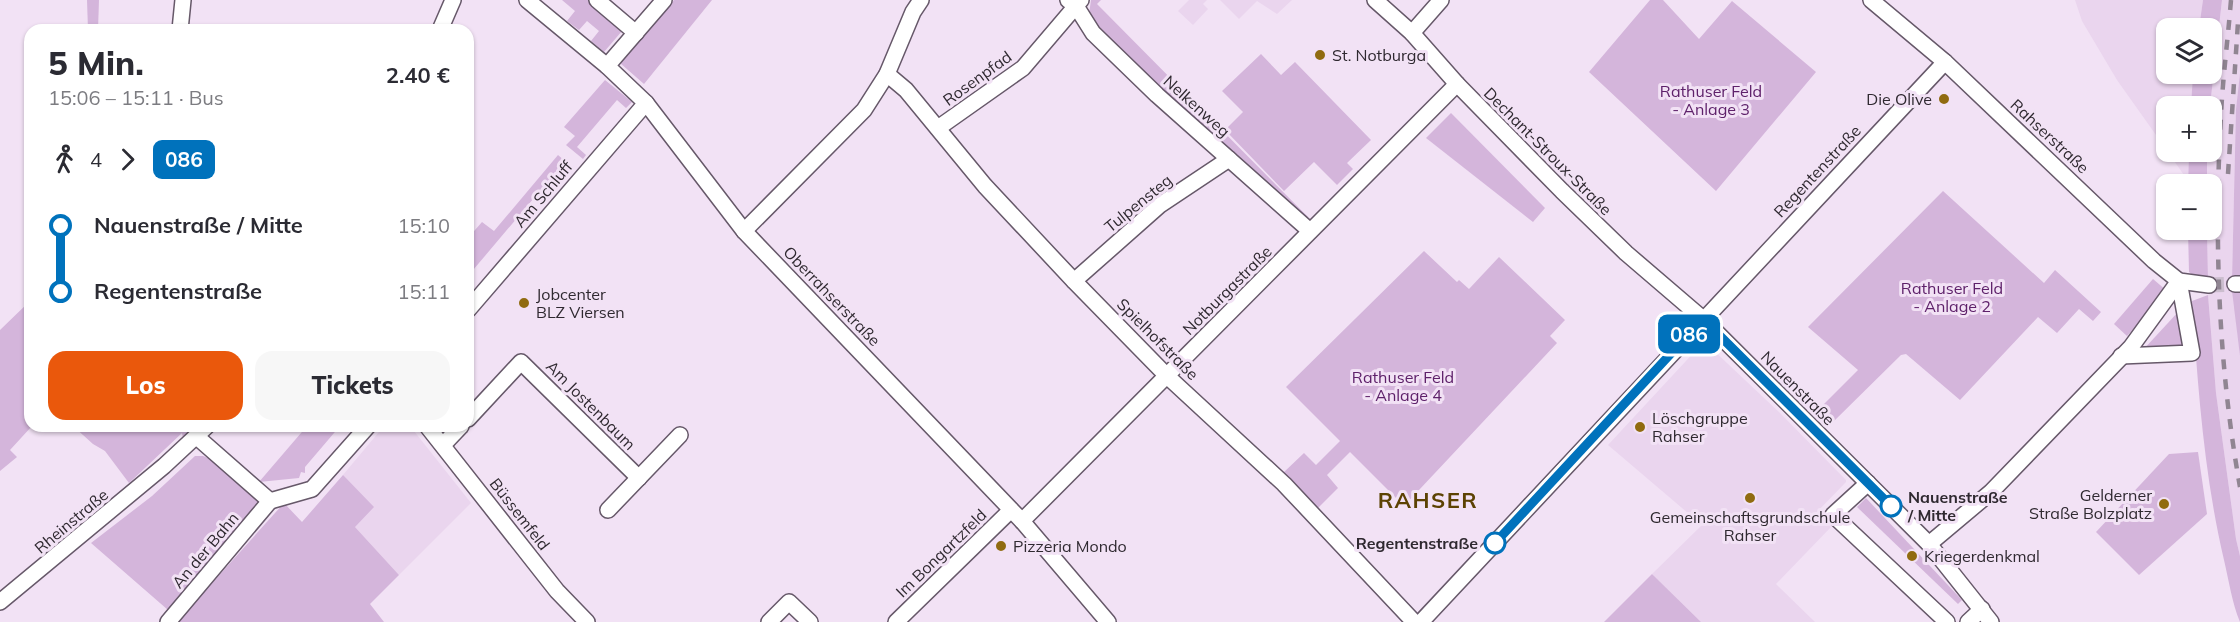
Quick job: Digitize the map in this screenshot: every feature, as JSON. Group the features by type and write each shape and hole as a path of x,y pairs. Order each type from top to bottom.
{"street":[{"path":"181,24 183,0"},
{"path":"443,24 453,0"},
{"name":"Oberrahserstraße","path":"527,0 607,66 646,103 744,231 1017,515 1108,622"},
{"path":"597,0 636,33"},
{"path":"607,66 664,0"},
{"path":"744,231 864,110 887,74 913,12 921,0"},
{"name":"Dechant-Stroux-Straße","path":"1375,0 1412,33 1456,84 1626,253 1703,319"},
{"path":"1412,33 1441,0"},
{"name":"Rahserstraße","path":"1871,0 1945,62 2154,261 2179,281"},
{"name":"Rosenpfad","path":"938,128 1023,68 1075,2"},
{"name":"Nelkenweg","path":"1075,2 1093,33 1157,95 1311,231"},
{"name":"Regentenstraße","path":"1421,622 1945,62"},
{"name":"Spielhofstraße","path":"887,74 906,90 985,186 1074,281 1167,376 1284,484 1414,622"},
{"name":"Notburgastraße","path":"1017,515 1167,376 1456,84"},
{"name":"Am Schluff","path":"474,303 646,103"},
{"name":"Tulpensteg","path":"1074,281 1160,205 1229,159"},
{"path":"2179,281 2210,285"},
{"path":"2121,357 2192,353 2179,281"},
{"path":"1929,544 1991,492 2131,347 2179,281"},
{"name":"Nauenstraße","path":"1703,319 1929,544 1987,616"},
{"name":"Am Jostenbaum","path":"474,413 521,362 639,478"},
{"name":"Rheinstraße","path":"0,602 164,466 201,432"},
{"path":"203,432 270,501 312,489 363,432"},
{"name":"Büssemfeld","path":"432,432 557,591 587,622"},
{"path":"443,445 455,432"},
{"path":"608,510 680,435"},
{"path":"1868,483 1833,515 1947,622"},
{"name":"An der Bahn","path":"168,622 270,501"},
{"name":"Im Bongartzfeld","path":"896,622 1017,515"},
{"path":"769,622 789,602 810,622"},
{"path":"1968,622 1987,616"}],"shaded area":[{"path":"1189,0 1207,0 1203,4 1208,9 1193,25 1178,11"},
{"path":"1220,0 1292,0 1277,14 1257,1 1239,19"},
{"path":"2075,0 2203,0 2200,18 2156,18 2156,84 2192,84 2192,96 2156,96 2156,135 2117,80 2082,21"},
{"path":"2222,0 2240,0 2240,72 2236,109 2232,279 2240,356 2240,556 2216,393 2208,295 2214,291 2213,280 2208,279 2207,240 2222,240 2222,174 2207,174 2207,162 2222,162 2222,96 2211,96 2212,84 2222,84 2222,18 2220,18"},
{"path":"2175,162 2189,162 2188,174 2183,174"},
{"name":"Gemeinschaftsgrundschule Rahser","path":"1710,347 1846,480 1816,513 1831,527 1776,584 1815,622 1701,622 1652,574 1702,525 1608,445 1698,348"},
{"path":"379,432 415,432 471,503 399,575 355,527 343,475"}],"green space":[{"path":"87,0 99,0 98,24 88,24"},
{"path":"562,0 590,0 622,31 604,52 591,41 599,31 587,21 579,30 567,21 575,11"},
{"path":"674,0 712,0 644,84 620,63"},
{"path":"1091,0 1101,0 1097,4 1308,217 1306,219 1139,72 1096,29 1089,14"},
{"name":"Rathuser Feld - Anlage 3","path":"1650,0 1663,0 1699,39 1732,1 1816,72 1716,191 1589,72"},
{"path":"2203,0 2222,0 2220,18 2200,18"},
{"path":"1261,54 1281,75 1295,62 1371,140 1347,163 1353,169 1337,185 1314,162 1284,191 1225,130 1243,112 1222,91"},
{"path":"2240,73 2240,278 2232,279 2236,109"},
{"path":"605,80 632,102 626,108 617,100 577,147 586,155 583,159 566,145 575,136 564,127"},
{"path":"2192,84 2212,84 2211,96 2192,96"},
{"path":"1451,113 1545,208 1533,222 1426,138"},
{"path":"558,155 574,169 571,174 561,166 474,269 474,231 482,222 494,231"},
{"path":"2189,162 2207,162 2207,174 2188,174"},
{"name":"Rathuser Feld - Anlage 2","path":"1943,191 2044,283 2055,270 2101,312 2093,321 2079,309 2057,333 2038,317 1960,400 1906,354 1901,355 1832,423 1818,410 1858,370 1808,327"},
{"path":"2188,240 2207,240 2208,279 2195,277 2189,272"},
{"name":"Rathuser Feld - Anlage 4","path":"1424,251 1457,282 1459,280 1469,289 1499,257 1565,320 1550,336 1557,343 1404,506 1350,452 1327,475 1338,488 1318,508 1283,473 1304,453 1316,465 1340,441 1286,387"},
{"path":"2153,279 2167,291 2127,336 2114,324"},
{"path":"2232,291 2240,293 2240,356"},
{"path":"2208,295 2216,393 2240,556 2240,622 2233,600 2211,496 2199,399 2192,301"},
{"path":"24,307 24,432 26,432 10,450 17,457 0,471 0,330"},
{"path":"2179,311 2184,347 2143,350"},
{"path":"80,432 190,432 183,438 182,433 129,483 105,451"},
{"path":"302,432 335,432 305,467 305,473 301,472 299,478 259,482"},
{"name":"Gelderner Straße Bolzplatz","path":"2198,452 2207,514 2139,575 2096,532 2169,454"},
{"path":"195,456 213,460 262,499 168,610 91,543 152,496"},
{"path":"343,475 374,507 355,527 399,575 370,604 384,622 177,622 284,503 302,522"},
{"path":"1866,498 1962,600 1958,604 1857,507"},
{"path":"1652,574 1701,622 1604,622"}],"tunnel":[{"path":"2209,285 2235,284"}],"railway":[{"path":"2231,0 2221,114 2218,255 2222,348 2240,487"},
{"path":"2228,174 2238,22"}],"bus line":[{"name":"086","path":"1495,543 1703,319 1891,506"}],"place":[{"name":"St. Notburga","path":"1320,55"},
{"name":"Die Olive","path":"1944,99"},
{"name":"Jobcenter BLZ Viersen","path":"524,303"},
{"name":"Löschgruppe Rahser","path":"1640,427"},
{"name":"Gemeinschaftsgrundschule Rahser","path":"1750,498"},
{"name":"Gelderner Straße Bolzplatz","path":"2164,504"},
{"name":"Nauenstraße / Mitte","path":"1891,506"},
{"name":"Regentenstraße","path":"1495,543"},
{"name":"Pizzeria Mondo","path":"1001,546"},
{"name":"Kriegerdenkmal","path":"1912,556"}],"district":[{"name":"RAHSER","path":"1428,500"}]}
